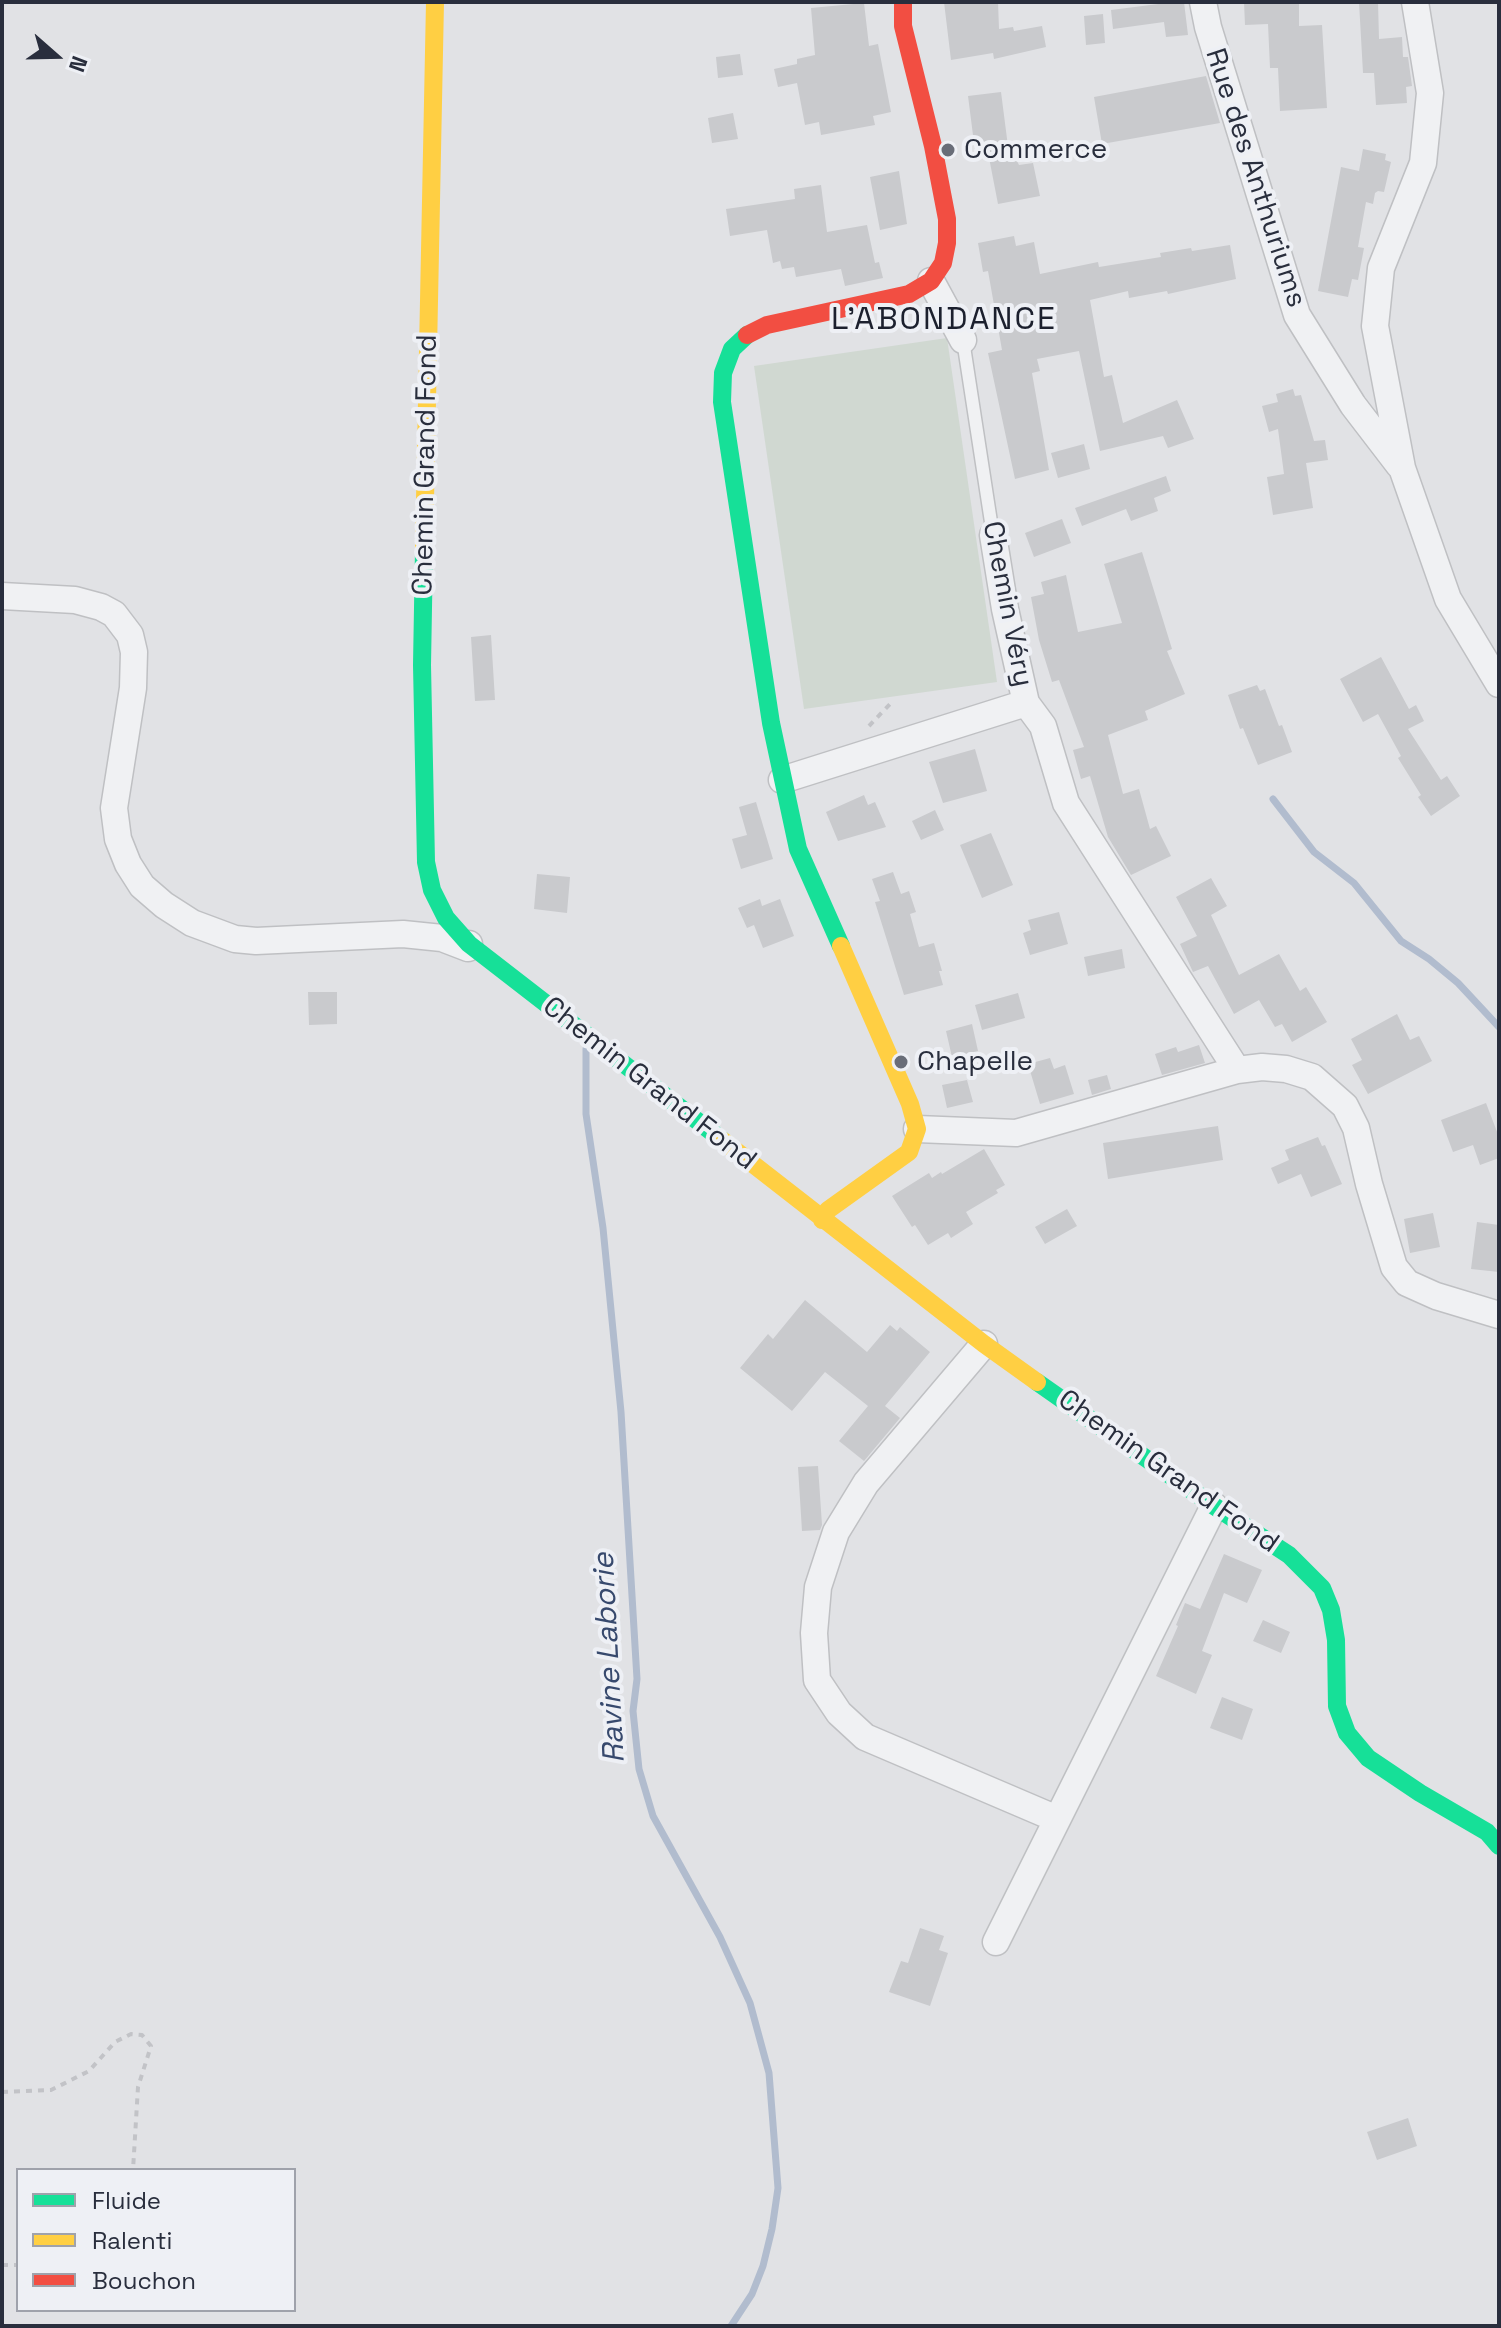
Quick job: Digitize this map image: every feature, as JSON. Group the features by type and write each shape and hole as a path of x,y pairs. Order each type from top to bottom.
{"street":[{"name":"Chemin Grand Fond","path":"435,2 422,665 426,862 432,890 446,918 469,944 984,1344 1289,1555 1322,1588 1331,1610 1336,1640 1337,1706 1347,1733 1368,1758 1487,1832 1499,1846"},
{"path":"822,1220 828,1210 909,1152 917,1129 910,1104 798,849 782,780 722,402 723,373 732,349 747,335 767,325 909,294 931,281 943,263 947,219 933,146 903,26 903,2"},
{"name":"Rue des Anthuriums","path":"1203,2 1208,27 1297,315 1353,405 1402,468"},
{"path":"1415,2 1430,93 1423,163 1381,268 1375,326 1402,468 1448,599 1499,684"},
{"name":"Chemin Véry","path":"931,281 963,340"},
{"name":"Chemin Véry","path":"993,535 1005,609 1026,703 1043,726 1066,803 1237,1070"},
{"path":"2,596 75,600 101,607 114,614 130,635 134,652 133,688 114,808 118,839 128,864 142,886 164,905 192,923 235,939 413,935 442,938 468,948 469,944"},
{"path":"782,780 1026,703"},
{"path":"917,1129 1016,1133 1237,1070 1262,1067 1286,1069 1312,1077 1345,1106 1356,1128 1394,1267 1407,1283 1436,1296 1499,1315"},
{"path":"984,1344 866,1483 836,1532 818,1587 814,1633 817,1680 839,1713 865,1737 1057,1819"},
{"path":"996,1942 1214,1506"}],"lane":[{"name":"Chemin Véry","path":"963,340 993,535"}],"path":[{"path":"2,2092 51,2090 89,2071 115,2042 131,2034 142,2035 151,2046 138,2087 133,2168"}],"shaded area":[{"path":"947,338 997,682 804,709 754,366"}],"building":[{"path":"944,2 998,2 999,29 1013,27 1014,31 1042,26 1046,47 994,59 993,53 951,60"},
{"path":"1184,2 1188,35 1166,37 1164,22 1113,29 1111,10"},
{"path":"1244,2 1299,2 1299,26 1322,25 1327,108 1280,111 1278,68 1270,68 1268,24 1245,25"},
{"path":"1359,2 1378,2 1379,39 1402,37 1403,57 1408,57 1412,86 1406,87 1407,103 1376,105 1374,73 1363,73"},
{"path":"864,3 869,46 878,44 891,112 873,116 875,125 821,135 819,122 805,125 797,83 778,87 774,69 797,64 797,59 815,55 811,8"},
{"path":"1103,14 1105,43 1086,45 1084,16"},
{"path":"740,54 743,75 718,78 716,57"},
{"path":"1206,76 1220,123 1102,144 1094,97"},
{"path":"1001,92 1010,162 1017,161 1019,165 1033,163 1040,196 998,204 986,142 974,143 968,96"},
{"path":"733,113 738,139 712,143 708,118"},
{"path":"1363,149 1386,154 1385,160 1391,162 1384,192 1375,193 1373,204 1366,202 1358,247 1364,248 1358,280 1352,279 1348,297 1318,291 1341,167 1359,171"},
{"path":"899,171 907,224 880,230 870,177"},
{"path":"821,185 827,232 867,225 875,263 879,262 883,278 845,286 841,269 796,277 794,267 782,269 780,261 773,263 767,230 730,236 726,209 795,199 794,189"},
{"path":"1014,236 1016,246 1034,242 1040,274 1098,262 1099,267 1161,257 1160,253 1230,245 1236,279 1168,294 1167,291 1129,298 1128,291 1090,300 1104,377 1112,375 1123,423 1177,400 1194,439 1168,448 1163,436 1100,451 1079,351 1037,359 1040,371 1032,373 1049,470 1015,479 988,353 1002,350 988,271 983,272 978,243"},
{"path":"1293,389 1295,396 1301,395 1314,441 1325,440 1328,460 1306,463 1313,508 1273,515 1267,477 1284,474 1278,429 1269,432 1262,406 1278,402 1276,394"},
{"path":"1084,444 1090,469 1058,478 1051,453"},
{"path":"1166,476 1171,491 1154,498 1158,511 1131,521 1126,509 1082,526 1075,508"},
{"path":"1062,519 1071,543 1034,557 1025,533"},
{"path":"1142,552 1172,649 1167,651 1185,694 1145,711 1148,720 1108,735 1123,794 1139,789 1150,829 1156,826 1171,856 1131,875 1108,837 1090,776 1081,779 1073,750 1084,747 1059,680 1052,682 1039,640 1031,597 1044,594 1041,582 1066,575 1078,632 1122,623 1104,564"},
{"path":"491,635 495,700 475,701 471,637"},
{"path":"1381,657 1409,709 1416,705 1424,721 1408,729 1441,780 1447,776 1460,796 1431,816 1418,797 1421,795 1398,758 1401,756 1378,714 1363,722 1340,679"},
{"path":"1257,685 1260,691 1265,689 1292,752 1258,765 1228,695"},
{"path":"975,749 987,791 943,803 929,762"},
{"path":"864,795 868,805 875,802 886,827 838,841 826,812"},
{"path":"756,802 773,859 741,869 732,839 747,835 739,807"},
{"path":"935,810 944,830 921,840 912,821"},
{"path":"991,833 1013,885 982,898 960,845"},
{"path":"893,872 901,894 909,891 916,912 910,914 919,947 934,943 943,985 904,995 875,902 880,901 872,879"},
{"path":"537,874 570,877 567,913 534,909"},
{"path":"1211,878 1227,906 1211,915 1239,975 1279,954 1300,991 1306,987 1327,1022 1292,1042 1282,1024 1275,1027 1259,1000 1234,1014 1208,966 1193,972 1180,944 1197,936 1176,897"},
{"path":"760,899 762,906 780,899 794,936 763,948 754,925 747,928 738,908"},
{"path":"1059,912 1068,944 1030,955 1023,933 1031,930 1028,920"},
{"path":"1122,949 1125,968 1088,976 1084,957"},
{"path":"308,992 337,992 337,1024 309,1025"},
{"path":"1018,993 1025,1018 982,1030 975,1005"},
{"path":"1397,1014 1410,1040 1419,1036 1432,1061 1368,1094 1352,1065 1362,1060 1351,1039"},
{"path":"972,1024 978,1051 952,1057 946,1031"},
{"path":"1199,1045 1205,1063 1162,1075 1155,1054 1176,1047 1178,1052"},
{"path":"1050,1058 1054,1069 1065,1065 1074,1094 1040,1104 1028,1064"},
{"path":"1107,1075 1111,1089 1092,1095 1088,1080"},
{"path":"967,1080 973,1102 947,1108 942,1085"},
{"path":"1486,1103 1499,1137 1499,1158 1480,1165 1473,1145 1453,1152 1441,1120"},
{"path":"1218,1126 1223,1160 1108,1179 1103,1143"},
{"path":"1318,1137 1322,1146 1325,1145 1342,1184 1311,1197 1301,1174 1278,1184 1271,1168 1289,1160 1285,1150"},
{"path":"984,1149 1005,1185 996,1190 998,1193 966,1212 973,1224 951,1238 948,1233 928,1245 892,1196 929,1173 932,1178 942,1174"},
{"path":"1067,1209 1077,1226 1045,1244 1035,1227"},
{"path":"1433,1213 1440,1247 1410,1253 1404,1219"},
{"path":"1477,1222 1499,1225 1499,1272 1471,1269"},
{"path":"805,1300 867,1352 890,1325 897,1331 900,1327 930,1352 885,1406 900,1418 864,1461 839,1441 868,1406 825,1372 792,1411 740,1368 768,1334 773,1339"},
{"path":"818,1466 822,1525 820,1530 802,1531 798,1467"},
{"path":"1224,1554 1262,1570 1247,1603 1224,1593 1202,1651 1212,1655 1196,1694 1156,1676 1185,1603 1200,1609"},
{"path":"1263,1620 1290,1632 1281,1653 1253,1641"},
{"path":"1222,1697 1253,1709 1242,1740 1210,1728"},
{"path":"920,1928 944,1936 939,1950 948,1953 930,2006 889,1992 901,1961 908,1963"},
{"path":"1408,2118 1417,2146 1377,2160 1367,2132"}],"waterway":[{"path":"1273,799 1314,852 1354,883 1401,941 1458,983 1499,1027"},
{"name":"Ravine Laborie","path":"586,1049 586,1114 603,1228 621,1412 637,1679 633,1711 639,1769 653,1816 720,1937 750,2003 769,2073 778,2188 772,2229 752,2294 731,2326"}],"traffic: fast":[{"path":"747,335 732,349 723,373 722,402 771,723 798,849 841,946"},
{"path":"424,550 422,665 426,862 432,890 446,918 469,944 722,1140"},
{"path":"1037,1382 1289,1555 1322,1588 1331,1610 1336,1640 1337,1706 1347,1733 1368,1758 1487,1832 1499,1846"}],"traffic: slow":[{"path":"424,550 435,2"},
{"path":"822,1220 828,1210 909,1152 917,1129 910,1104 841,946"},
{"path":"722,1140 1037,1382"}],"traffic: jam":[{"path":"747,335 767,325 909,294 931,281 943,263 947,219 933,146 903,26 903,2"}],"place":[{"name":"Commerce","path":"948,150"},
{"name":"Chapelle","path":"901,1062"}],"district":[{"name":"L'ABONDANCE","path":"944,320"}]}
